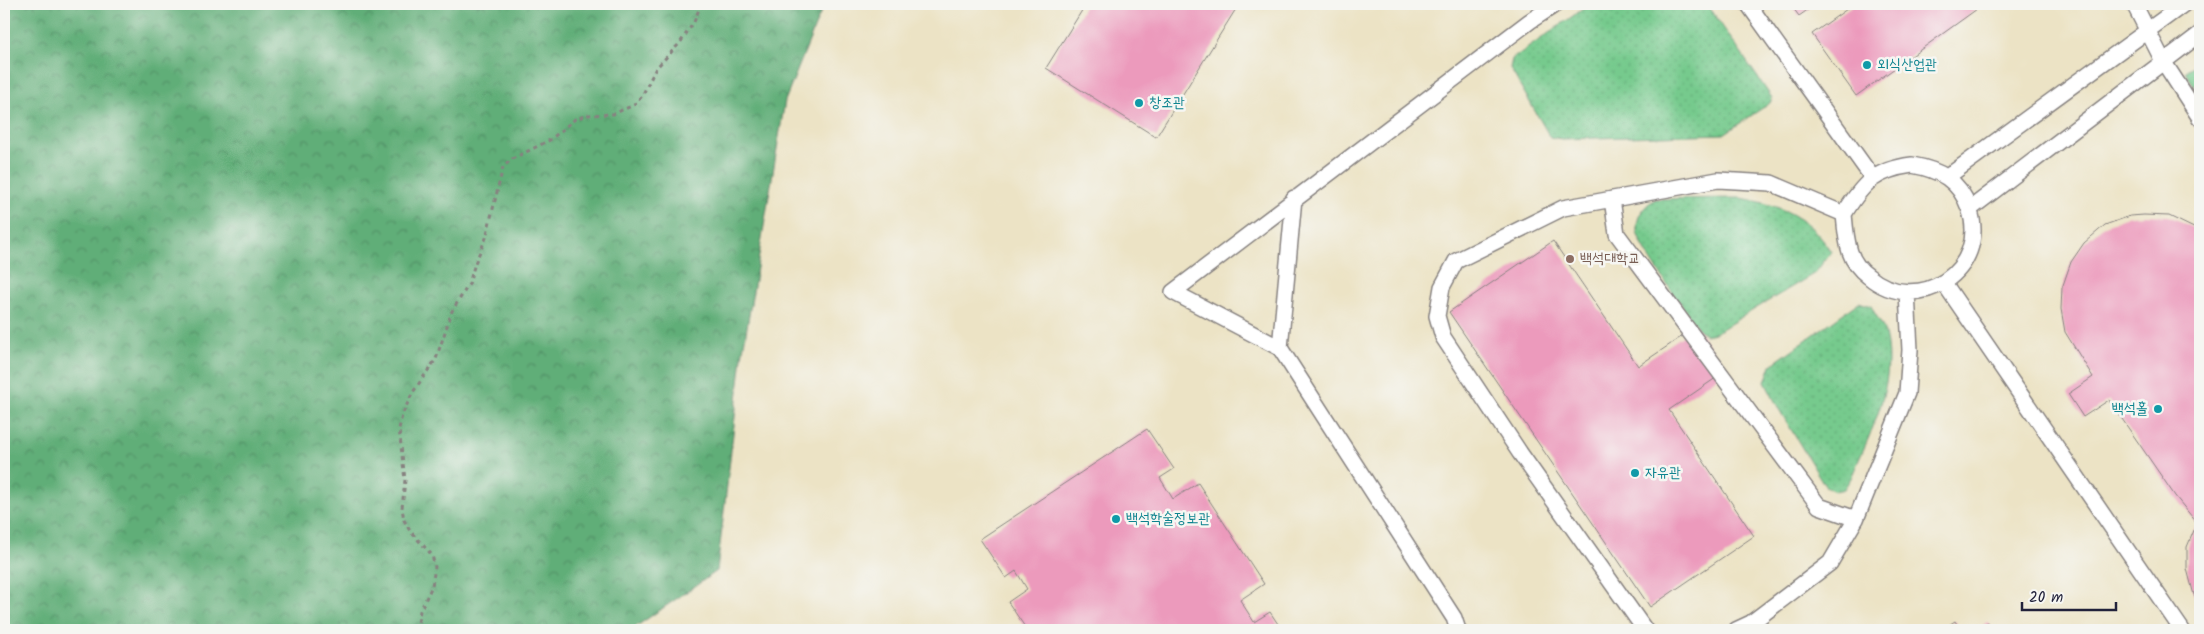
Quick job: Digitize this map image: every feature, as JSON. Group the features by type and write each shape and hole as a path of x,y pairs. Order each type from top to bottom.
{"lane":[{"path":"1458,630 1454,618 1280,348 1173,292 1294,198 1530,21 1556,4"},
{"path":"1748,4 1872,177"},
{"path":"2134,4 2163,61 2200,118"},
{"path":"1947,178 2184,4"},
{"path":"1970,209 2200,34"},
{"path":"1912,165 1934,169 1947,178 1965,197 1972,217 1973,238 1967,259 1954,276 1936,287 1923,291 1896,291 1876,284 1861,270 1850,252 1844,214 1857,193 1872,177 1891,168 1912,165"},
{"path":"1645,630 1520,453 1443,336 1437,316 1442,287 1456,261 1563,208 1612,198 1718,180 1771,183 1844,214"},
{"path":"1280,348 1294,198"},
{"path":"1612,198 1617,234 1820,506 1856,519"},
{"path":"1944,283 2182,630"},
{"path":"1736,630 1750,623 1830,562 1856,519 1907,393 1910,350 1907,292"}],"path":[{"path":"417,630 420,611 432,586 435,567 432,556 410,531 404,520 402,508 405,480 399,429 402,415 413,392 436,359 452,311 469,284 474,263 486,238 503,168 512,159 550,140 575,119 588,115 612,114 634,104 642,96 656,68 685,36 694,22 701,4"}],"green space":[{"path":"4,4 824,4 785,101 742,357 717,571 631,630 4,630"},
{"path":"1590,4 1707,4 1772,98 1770,103 1724,134 1562,139 1550,137 1510,68 1512,59"},
{"path":"2200,61 2200,94 2185,72"},
{"path":"1741,198 1769,204 1793,214 1814,230 1831,252 1815,273 1715,333 1705,335 1699,330 1646,251 1637,231 1639,216 1647,205 1655,199"},
{"path":"1859,302 1871,306 1883,327 1888,353 1885,390 1880,408 1851,478 1844,489 1835,491 1825,486 1765,382 1771,365"}],"building":[{"name":"창조관","path":"1086,4 1239,4 1156,137 1046,68"},
{"path":"1790,4 1816,4 1799,16"},
{"name":"외식산업관","path":"1854,4 1984,4 1856,96 1812,34"},
{"name":"백석홀","path":"2130,216 2169,216 2200,231 2200,602 2194,595 2187,569 2187,547 2197,523 2175,496 2109,400 2083,417 2068,394 2093,377 2065,332 2061,309 2062,288 2071,262 2084,243 2105,225"},
{"name":"자유관","path":"1553,241 1638,366 1696,327 1726,371 1669,410 1754,536 1650,607 1449,312"},
{"name":"백석학술정보관","path":"1147,429 1174,469 1160,478 1173,499 1198,483 1264,584 1240,600 1254,622 1270,612 1282,630 1027,630 1008,602 1027,589 1016,571 1006,578 980,539"},
{"path":"1955,621 1961,630 1941,630"},
{"path":"1988,622 1993,630 1976,630"}],"place":[{"name":"외식산업관","path":"1867,65"},
{"name":"창조관","path":"1139,103"},
{"name":"백석대학교","path":"1570,259"},
{"name":"백석홀","path":"2158,409"},
{"name":"자유관","path":"1635,473"},
{"name":"백석학술정보관","path":"1116,519"}]}
